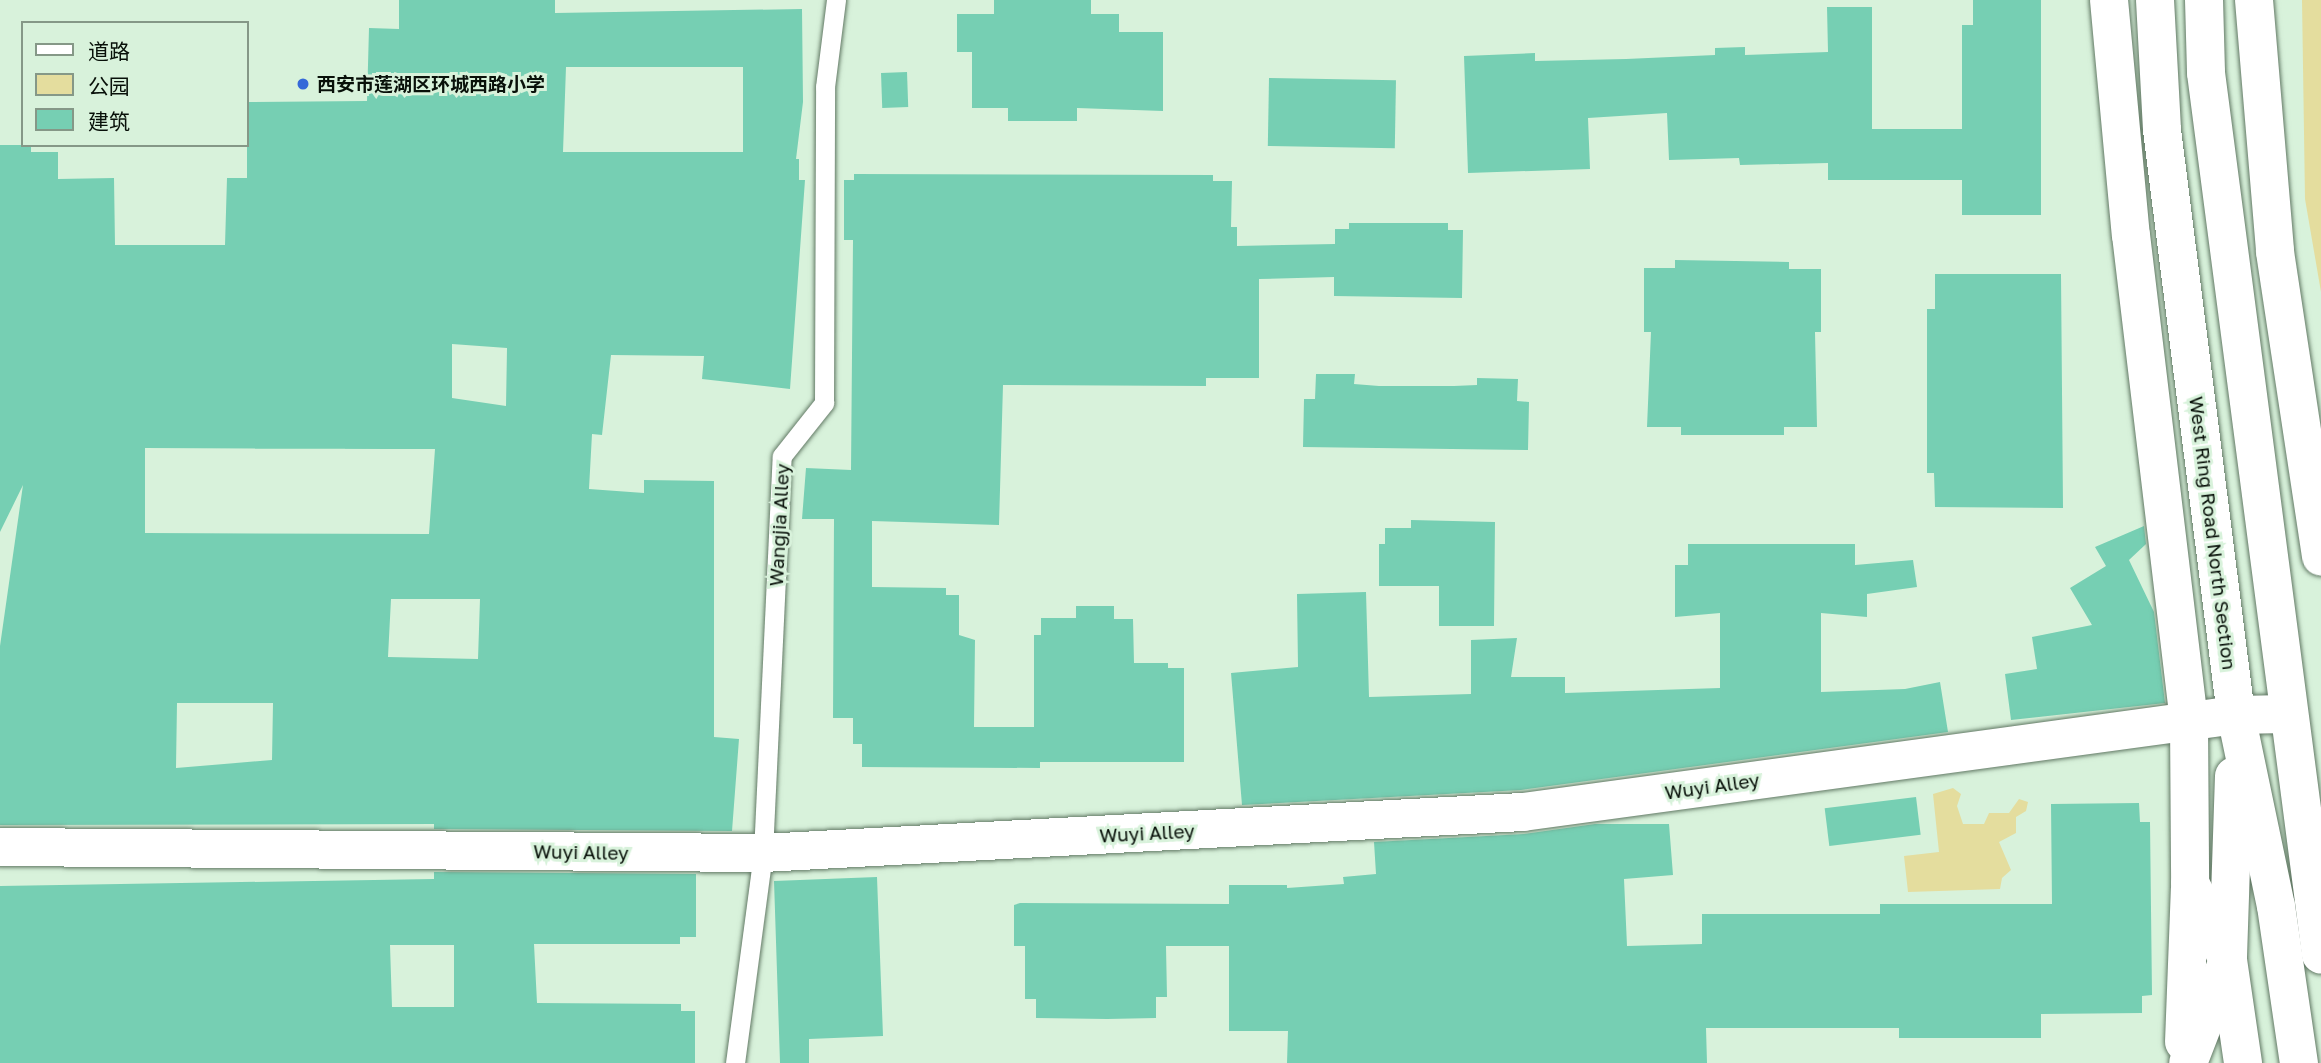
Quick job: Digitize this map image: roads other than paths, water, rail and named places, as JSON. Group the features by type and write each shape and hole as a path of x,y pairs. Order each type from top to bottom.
{"street":[{"path":"2109,0 2131,235 2189,721 2190,883 2182,1063"},
{"name":"West Ring Road North Section","path":"2155,0 2162,130 2235,715 2276,906 2299,1063"},
{"path":"2204,0 2206,73 2287,714 2321,955"},
{"path":"2254,0 2275,252 2321,557"},
{"name":"Wuyi Alley","path":"0,847 763,853 1523,812 2235,715 2287,714"},
{"path":"2287,714 2321,813"},
{"path":"2235,715 2228,960 2243,1063"},
{"path":"2188,1063 2228,960 2190,883"}],"lane":[{"name":"Wangjia Alley","path":"734,1063 763,853 782,456 824,403 825,87 836,0"}],"place":[{"name":"西安市莲湖区环城西路小学","path":"303,84"}]}
